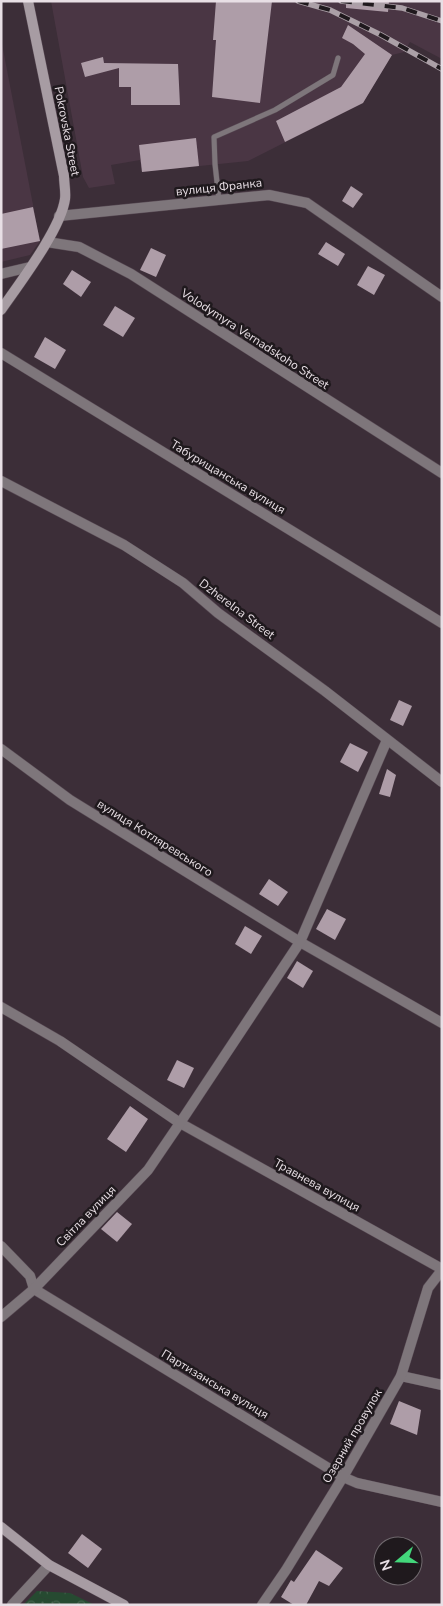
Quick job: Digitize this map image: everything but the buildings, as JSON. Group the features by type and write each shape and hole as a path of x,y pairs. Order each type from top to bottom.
{"main road":[{"name":"Pokrovska Street","path":"1,310 47,242 65,199 64,176 28,1"},
{"path":"1,1527 49,1565 124,1605"}],"street":[{"name":"вулиця Франка","path":"59,216 269,194 307,203 442,297"},
{"name":"Volodymyra Vernadskoho Street","path":"47,242 79,248 131,274 442,473"},
{"path":"1,274 30,267"},
{"name":"Табурищанська вулиця","path":"1,353 442,623"},
{"name":"Dzherelna Street","path":"1,481 124,546 183,583 218,613 325,691 442,782"},
{"path":"180,1123 300,942 387,740"},
{"name":"вулиця Котляревського","path":"1,749 70,800 300,942 442,1023"},
{"name":"Травнева вулиця","path":"1,1007 60,1041 180,1123 442,1269"},
{"name":"Світла вулиця","path":"1,1317 34,1289 148,1170 180,1123"},
{"name":"Партизанська вулиця","path":"1,1246 30,1276 34,1289 343,1477 357,1483 442,1502"},
{"name":"Озерний провулок","path":"262,1605 286,1570 343,1477 402,1376 428,1288 442,1269"},
{"path":"402,1376 442,1385"},
{"path":"12,1605 49,1565"}],"lane":[{"path":"219,200 214,137 275,110 333,75 338,58"}],"shaded area":[{"path":"51,1 442,1 442,59 410,42 404,52 392,55 363,103 248,161 142,172 140,160 111,165 115,184 89,188 83,177"},
{"path":"1,39 40,241 30,255 1,262"}],"green space":[{"path":"37,1591 70,1593 95,1605 54,1605 53,1601 40,1597 33,1605 23,1605"},
{"path":"40,1597 53,1601 54,1605 33,1605"}],"railway":[{"path":"298,1 330,10 381,35 442,69"},
{"path":"341,1 402,8 442,21"}]}
